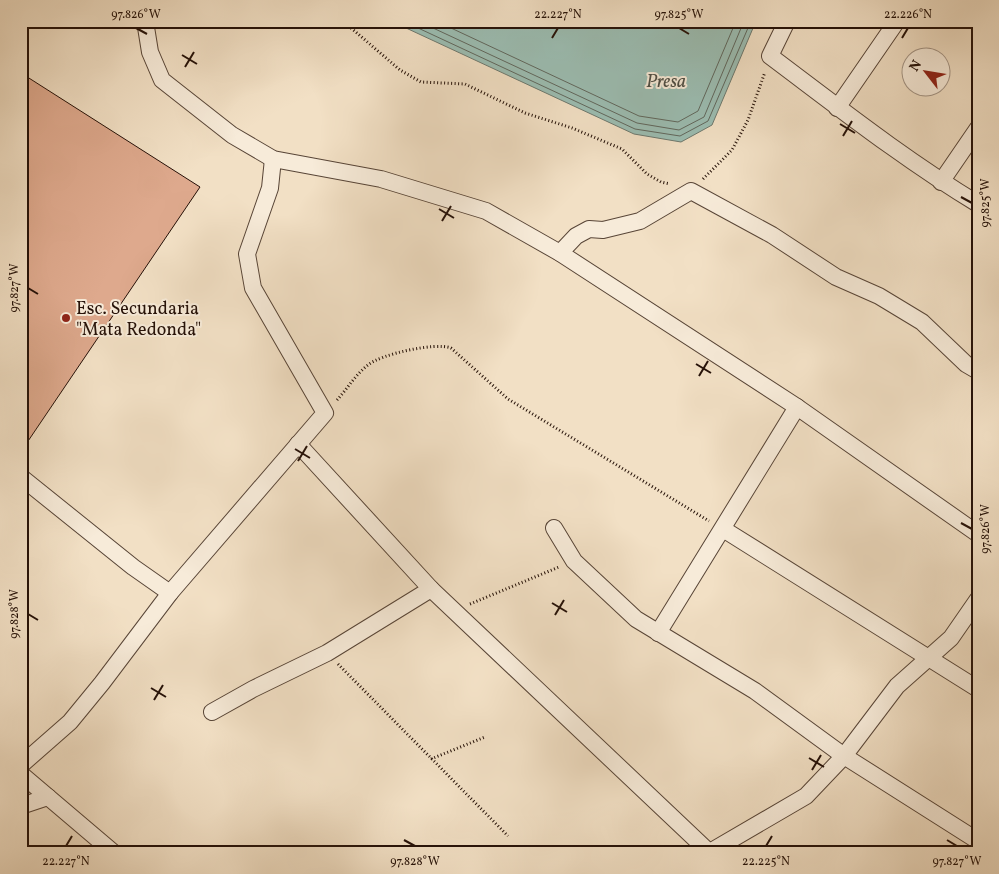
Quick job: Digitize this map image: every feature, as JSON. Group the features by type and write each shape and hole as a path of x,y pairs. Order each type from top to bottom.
{"street":[{"path":"145,21 150,52 162,80 232,135 273,158 381,179 486,211 560,253 797,407 978,534"},
{"path":"787,21 770,56 940,182 978,204"},
{"path":"838,108 897,21"},
{"path":"940,182 978,128"},
{"path":"21,765 70,722 170,593 325,413 253,288 247,254 270,188 273,158"},
{"path":"560,253 576,236 589,229 603,230 640,221 691,191 772,235 836,277 879,296 922,322 966,364 978,371"},
{"path":"658,633 797,407"},
{"path":"298,444 431,589 710,852 806,796 844,756 897,686 951,638 978,600"},
{"path":"21,477 170,593"},
{"path":"554,528 574,562 636,619 755,690 844,756 978,841"},
{"path":"723,529 978,689"},
{"path":"212,712 253,689 327,653 431,589"},
{"path":"21,774 114,853"},
{"path":"21,806 48,797"}],"path":[{"path":"343,21 400,70 421,82 465,84 525,113 572,128 622,149 647,174 661,182 691,191 732,150 748,120 770,56"},
{"path":"325,413 369,364 405,350 444,345 451,348 508,399 723,529"},
{"path":"454,610 574,562"},
{"path":"327,653 508,836"},
{"path":"431,759 485,737"}],"water":[{"name":"Presa","path":"391,21 756,21 712,125 681,142 634,134"}],"building":[{"name":"Esc. Secundaria \"Mata Redonda\"","path":"21,73 200,187 22,450 21,450"}],"place":[{"name":"Esc. Secundaria \"Mata Redonda\"","path":"66,318"}]}
